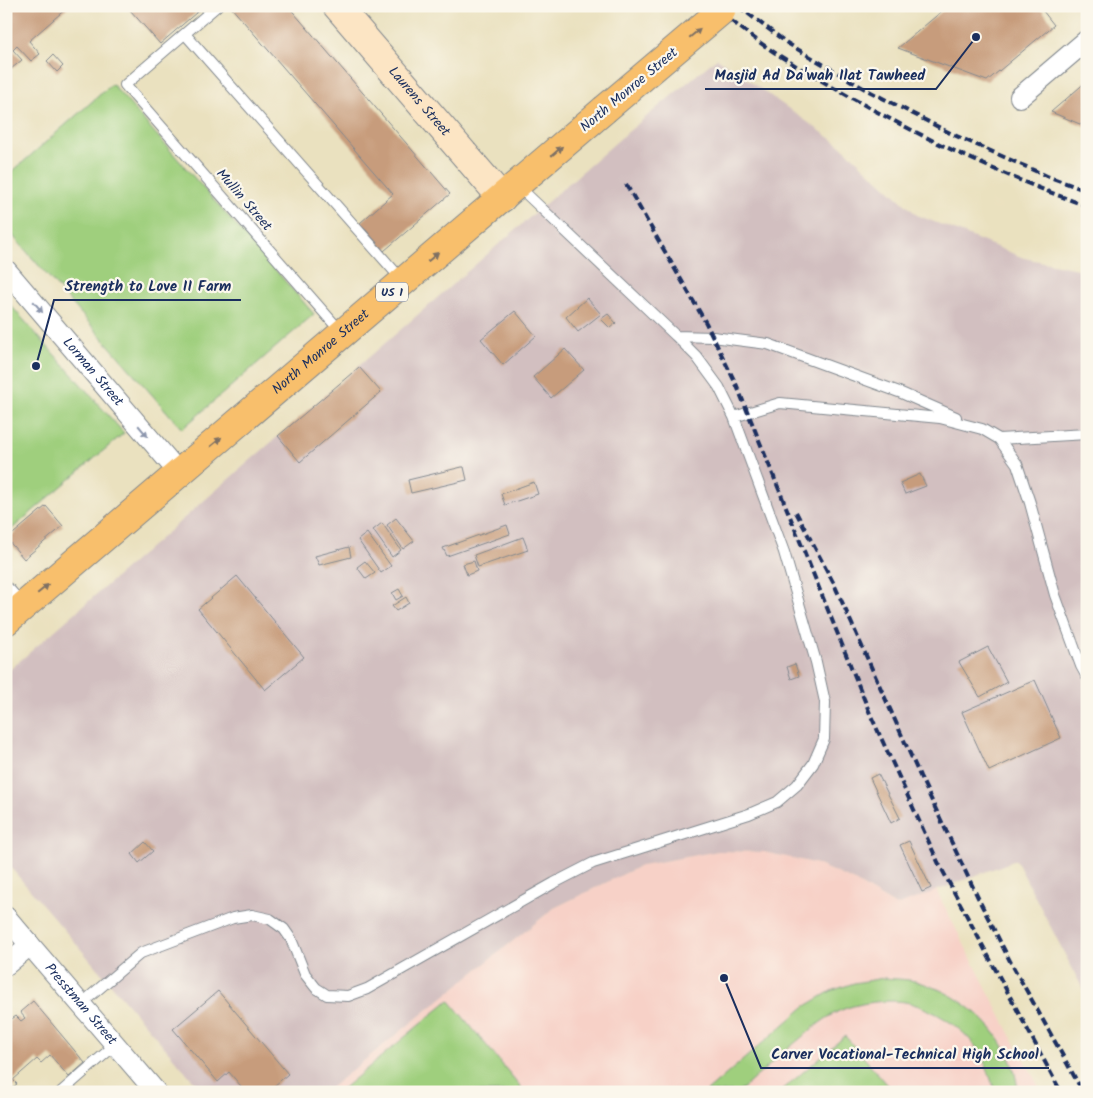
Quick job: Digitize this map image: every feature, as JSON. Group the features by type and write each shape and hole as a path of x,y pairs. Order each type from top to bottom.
{"main road":[{"name":"North Monroe Street","path":"11,608 179,473 727,6"}],"street":[{"name":"Laurens Street","path":"338,6 509,192"},
{"path":"1020,97 1087,40"},
{"name":"Lorman Street","path":"6,270 179,473"},
{"name":"Presstman Street","path":"6,917 156,1092"},
{"path":"6,965 30,945"}],"lane":[{"path":"217,6 185,34 404,282"},
{"name":"Mullin Street","path":"185,34 125,85 343,334"},
{"path":"81,1004 142,953 233,918 252,915 270,919 284,929 291,939 305,974 316,988 327,995 348,996 366,989 593,863 749,814 777,802 797,785 813,764 824,738 825,702 816,662 784,552 734,417 719,387 697,357 676,336 509,192"},
{"path":"676,336 713,336 768,344 899,392 982,429 999,440 1017,464 1030,503 1055,595 1081,666 1087,677"},
{"path":"734,417 780,403 940,418 982,429"},
{"path":"999,440 1087,434"},
{"path":"61,1092 116,1045"}],"shaded area":[{"path":"717,58 840,145 917,215 1024,258 1087,271 1087,997 1016,860 896,906 853,880 814,863 764,852 718,851 642,865 554,908 325,1092 203,1092 6,862 6,673 622,137"},
{"path":"718,851 764,852 814,863 853,880 896,906 936,890 1042,1092 325,1092 554,908 642,865"}],"green space":[{"path":"112,84 314,314 182,429 6,228 6,177"},
{"path":"6,300 124,433 6,534"},
{"path":"884,978 915,981 934,987 969,1007 997,1036 1007,1053 1015,1072 1018,1092 995,1092 987,1068 976,1047 955,1026 937,1014 919,1006 910,1003 884,1001 846,1008 826,1019 790,1047 739,1092 706,1092 804,1007 831,991 854,983"},
{"path":"449,1000 525,1092 339,1092"},
{"path":"845,1036 894,1092 780,1092"}],"building":[{"path":"6,6 69,6 29,41 40,54 31,61 17,46 13,50 22,60 6,73"},
{"path":"134,6 204,6 160,44 130,10"},
{"path":"230,6 288,6 450,194 384,251 360,223 393,194"},
{"path":"948,6 1039,6 1054,25 987,81 898,48"},
{"path":"53,55 63,66 57,72 47,61"},
{"path":"1087,81 1087,127 1051,112"},
{"path":"587,298 601,314 578,332 566,317"},
{"path":"515,311 536,336 503,365 481,339"},
{"path":"608,314 616,323 610,328 601,319"},
{"path":"565,349 584,370 551,398 533,377"},
{"path":"359,367 381,392 300,462 278,436"},
{"path":"464,467 467,480 411,493 408,480"},
{"path":"920,474 926,486 905,494 900,483"},
{"path":"534,482 538,494 505,505 501,494"},
{"path":"46,506 63,526 24,559 7,539"},
{"path":"396,518 414,541 403,549 387,525"},
{"path":"382,523 401,550 392,557 373,530"},
{"path":"507,525 510,534 447,556 443,548"},
{"path":"367,533 391,566 381,573 358,540"},
{"path":"523,537 528,550 478,567 474,555"},
{"path":"349,547 351,557 319,565 315,556"},
{"path":"365,561 375,573 366,579 357,567"},
{"path":"474,561 477,571 467,575 463,564"},
{"path":"237,576 304,657 265,690 198,609"},
{"path":"399,589 403,596 396,600 392,593"},
{"path":"406,597 409,603 396,611 392,606"},
{"path":"988,647 1007,682 980,697 959,662"},
{"path":"795,664 799,676 791,679 787,667"},
{"path":"1035,680 1061,738 989,771 962,712"},
{"path":"878,774 900,818 891,823 870,778"},
{"path":"909,841 931,888 922,892 900,845"},
{"path":"145,842 153,851 139,863 132,854"},
{"path":"218,991 288,1074 267,1092 246,1092 229,1072 218,1082 173,1029"},
{"path":"33,1001 85,1063 69,1077 50,1055 41,1063 37,1059 13,1080 17,1084 8,1091 6,1089 6,1034 10,1031 6,1027 6,1023 16,1016 21,1021 25,1018 20,1012"}],"railway":[{"path":"712,6 780,56 853,99 929,139 1007,175 1087,206"},
{"path":"738,6 787,43 865,89 952,134 1047,176 1087,191"},
{"path":"626,184 706,323 737,386 871,716 938,862 1061,1092"},
{"path":"796,512 834,584 920,776 981,904 1010,961 1083,1092"}],"place":[{"name":"Masjid Ad Da'wah Ilat Tawheed","path":"976,37"},
{"name":"Strength to Love II Farm","path":"36,366"},
{"name":"Carver Vocational-Technical High School","path":"724,978"}]}
